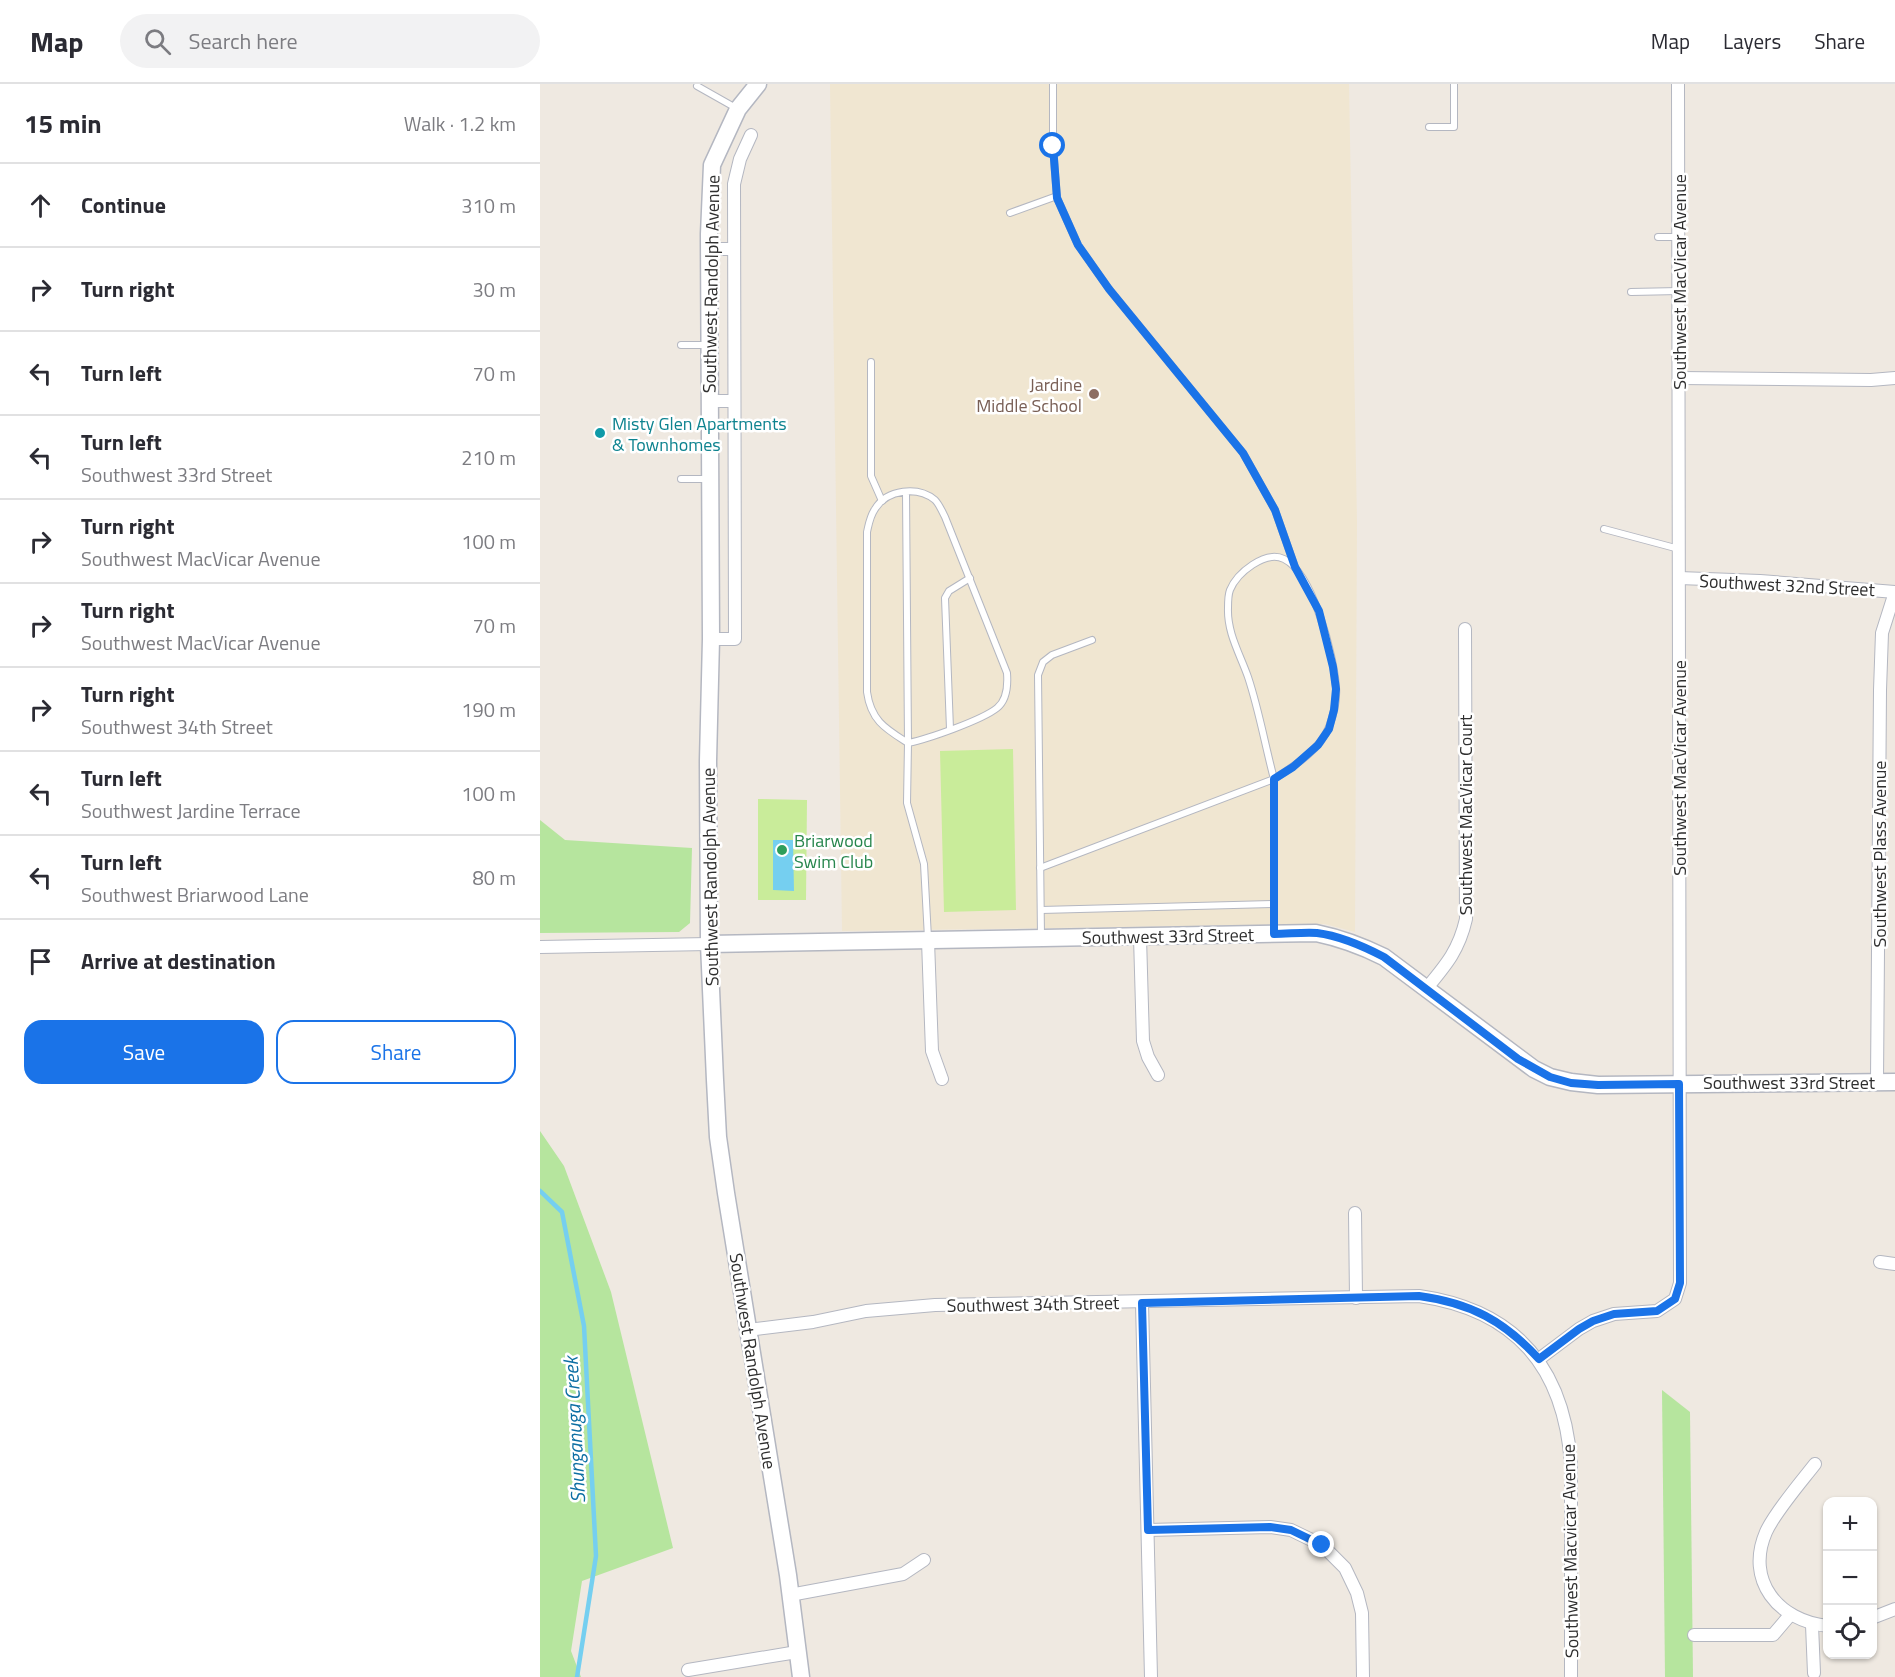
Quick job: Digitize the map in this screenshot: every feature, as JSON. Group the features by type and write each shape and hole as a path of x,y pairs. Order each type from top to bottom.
{"street":[{"name":"Southwest Randolph Avenue","path":"758,84 738,109 712,165 709,249 711,639 708,761 709,944 718,1137 801,1677"},
{"name":"Southwest MacVicar Avenue","path":"1539,1359 1593,1321 1614,1314 1657,1311 1675,1299 1680,1283 1678,84"},
{"path":"711,639 735,639 734,184 740,159 751,135"},
{"path":"709,249 734,249"},
{"path":"1680,378 1871,380 1895,378"},
{"path":"710,401 734,401"},
{"name":"Southwest 32nd Street","path":"1679,578 1760,581 1895,592"},
{"name":"Southwest Plass Avenue","path":"1877,1082 1882,633 1895,592"},
{"name":"Southwest MacVicar Court","path":"1426,988 1455,952 1466,919 1465,629"},
{"name":"Southwest 33rd Street","path":"540,947 1316,933 1348,941 1384,957 1518,1059 1550,1077 1571,1083 1598,1085 1895,1082"},
{"path":"1140,937 1143,1041 1158,1076"},
{"path":"928,941 932,1051 942,1079"},
{"path":"1355,1213 1356,1298"},
{"path":"1880,1262 1895,1264"},
{"name":"Southwest 34th Street","path":"748,1330 813,1322 886,1308 934,1305 1142,1303 1419,1296 1461,1305 1484,1314 1523,1341 1539,1359"},
{"path":"1142,1303 1151,1677"},
{"name":"Southwest Macvicar Avenue","path":"1539,1359 1561,1406 1569,1444 1571,1677"},
{"path":"1815,1464 1770,1525 1762,1544 1761,1570 1766,1588 1777,1604 1790,1615 1812,1624 1823,1625"},
{"path":"1148,1530 1270,1527 1291,1530 1322,1545 1345,1568 1357,1593 1362,1613 1363,1677"},
{"path":"790,1595 903,1574 924,1560"},
{"path":"1877,1616 1895,1609"},
{"path":"1694,1635 1773,1635 1790,1615"},
{"path":"1812,1624 1814,1673"},
{"path":"688,1670 797,1652"}],"lane":[{"path":"1040,868 1274,779 1293,767 1318,745 1329,729 1336,689 1319,611 1295,567 1275,510 1243,453 1109,289 1078,245 1057,196 1053,146 1053,84"},
{"path":"1429,127 1454,127 1454,84"},
{"path":"697,86 738,109"},
{"path":"1010,213 1057,196"},
{"path":"1658,237 1680,237"},
{"path":"1631,292 1680,291"},
{"path":"681,345 709,345"},
{"path":"871,362 871,476 882,501"},
{"path":"681,479 710,479"},
{"path":"906,492 907,803 924,864 928,941"},
{"path":"906,492 924,493 937,502 945,516 1007,673 1008,685 1005,697 997,708 928,738 908,743 883,727 872,714 867,693 867,531 870,518 882,501 896,493 906,492"},
{"path":"1604,529 1679,549"},
{"path":"1274,934 1274,779 1248,678 1230,632 1228,609 1230,590 1245,570 1259,561 1273,556 1284,559 1295,567"},
{"path":"950,729 945,598 949,591 970,579"},
{"path":"1041,938 1038,675 1043,662 1052,656 1092,640"},
{"path":"1041,910 1274,904"}],"shaded area":[{"name":"Jardine Middle School","path":"830,84 1349,84 1357,522 1355,932 1325,924 842,931"}],"green space":[{"path":"1013,749 1016,910 944,912 940,751"},
{"name":"Briarwood Swim Club","path":"758,799 807,800 806,900 758,900"},
{"path":"540,820 565,840 692,848 690,923 679,932 540,933"},
{"path":"540,1131 564,1166 611,1292 673,1548 582,1581 571,1651 581,1677 540,1677"},
{"path":"1662,1390 1690,1412 1693,1677 1665,1677"}],"water":[{"path":"773,840 793,840 794,891 773,890"}],"waterway":[{"name":"Shunganuga Creek","path":"540,1191 562,1212 584,1326 596,1556 577,1677"}],"place":[{"name":"Jardine Middle School","path":"1094,394"},
{"name":"Misty Glen Apartments & Townhomes","path":"600,433"},
{"name":"Briarwood Swim Club","path":"782,850"}],"route":[{"path":"1053,146 1057,198 1078,245 1109,289 1243,453 1275,510 1295,567 1319,611 1333,667 1336,689 1334,710 1329,729 1318,745 1293,767 1274,779 1274,934 1316,933 1340,938 1384,957 1518,1059 1550,1077 1571,1083 1598,1085 1679,1084 1680,1283 1675,1299 1657,1311 1614,1314 1593,1321 1539,1359 1523,1341 1484,1314 1440,1299 1419,1296 1142,1303 1148,1530 1282,1528 1307,1536 1322,1545"}]}
